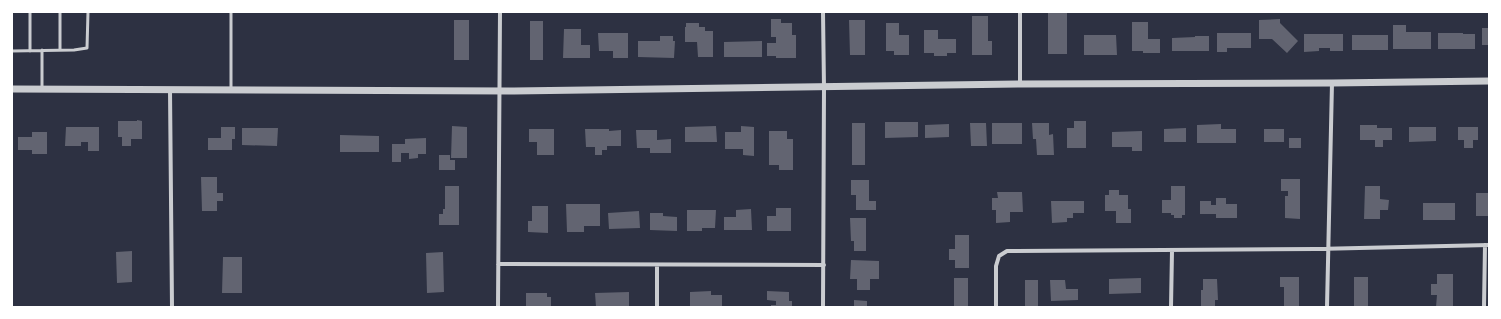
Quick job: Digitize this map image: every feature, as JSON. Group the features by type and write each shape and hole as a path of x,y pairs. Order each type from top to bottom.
{"street":[{"path":"498,307 500,12"},
{"path":"823,12 823,307"},
{"path":"1020,12 1020,84"},
{"path":"12,89 499,91 824,88 1020,84 1489,82"},
{"path":"1327,307 1327,249 1332,83"},
{"path":"170,90 172,307"},
{"path":"996,307 996,266 999,256 1007,251 1172,251 1487,245 1484,307"},
{"path":"1171,307 1172,251"},
{"path":"498,264 824,265"},
{"path":"657,307 658,265"}],"lane":[{"path":"30,12 30,51"},
{"path":"60,12 60,50"},
{"path":"12,51 74,50 88,48 88,12"},
{"path":"231,12 231,90"},
{"path":"42,50 42,90"}],"building":[{"path":"1048,13 1067,13 1067,54 1048,54"},
{"path":"972,16 988,16 988,41 992,41 992,55 972,55"},
{"path":"771,19 781,19 781,23 792,23 792,35 796,35 796,58 776,58 776,56 767,56 767,43 776,43 776,37 771,37"},
{"path":"1280,19 1280,23 1298,41 1287,53 1272,39 1259,39 1259,20"},
{"path":"454,20 469,20 469,60 454,60"},
{"path":"849,20 865,20 865,55 850,55"},
{"path":"530,21 543,21 543,60 530,60"},
{"path":"1132,22 1148,22 1148,39 1160,39 1160,53 1143,53 1143,51 1132,51"},
{"path":"686,23 699,23 699,27 705,27 705,31 713,31 713,57 698,57 697,42 685,42"},
{"path":"886,23 899,23 899,35 909,35 909,55 894,55 894,51 886,51"},
{"path":"1393,25 1406,25 1406,32 1431,32 1431,49 1393,49"},
{"path":"1482,28 1489,28 1489,45 1482,45"},
{"path":"564,29 581,29 581,45 590,45 590,58 563,58"},
{"path":"924,30 938,30 938,39 956,39 956,53 947,53 947,56 934,56 934,53 924,53"},
{"path":"598,33 628,33 628,58 613,58 613,51 599,51"},
{"path":"1217,33 1251,33 1251,48 1227,48 1227,52 1217,52"},
{"path":"1438,33 1475,34 1475,49 1438,49"},
{"path":"1304,34 1343,34 1343,51 1330,51 1330,48 1319,48 1319,51 1304,52"},
{"path":"1084,35 1116,35 1117,55 1084,55"},
{"path":"1352,35 1388,35 1388,50 1352,50"},
{"path":"660,36 673,36 673,41 675,41 674,58 638,57 638,41 660,41"},
{"path":"1209,36 1209,51 1172,51 1172,38"},
{"path":"762,41 762,57 724,57 724,42"},
{"path":"118,121 142,121 142,139 131,139 131,146 122,146 122,137 118,137"},
{"path":"1074,121 1086,121 1086,148 1067,148 1067,128 1074,128"},
{"path":"885,122 918,122 918,137 885,138"},
{"path":"852,123 865,123 865,165 852,165"},
{"path":"970,123 986,123 987,146 971,146"},
{"path":"992,123 1022,123 1022,144 992,144"},
{"path":"1032,123 1049,123 1049,135 1053,134 1054,155 1037,155 1036,139 1033,139"},
{"path":"949,124 949,137 925,138 925,125"},
{"path":"1221,124 1221,129 1236,129 1236,143 1197,143 1197,125"},
{"path":"1360,125 1377,125 1377,128 1392,128 1392,140 1383,140 1383,147 1375,147 1375,140 1360,140"},
{"path":"452,126 467,127 467,158 451,158"},
{"path":"716,126 717,142 685,142 685,127"},
{"path":"741,126 754,127 754,156 743,155 743,149 725,149 725,132 741,132"},
{"path":"66,127 99,127 99,151 88,151 88,142 81,142 81,146 65,146"},
{"path":"221,127 235,127 235,139 232,139 232,150 208,150 208,138 221,138"},
{"path":"1409,127 1436,127 1436,141 1409,142"},
{"path":"1458,127 1478,127 1478,140 1473,140 1473,148 1464,148 1464,140 1458,140"},
{"path":"242,128 278,128 277,146 242,145"},
{"path":"1186,128 1186,142 1164,142 1164,129"},
{"path":"529,129 554,129 554,155 537,155 537,142 529,142"},
{"path":"585,129 609,129 609,131 621,130 621,146 607,146 607,150 602,150 602,155 595,155 595,147 586,147"},
{"path":"1264,129 1284,129 1284,142 1264,142"},
{"path":"636,130 657,130 657,140 671,139 671,153 650,153 650,148 637,148"},
{"path":"769,131 787,131 787,139 793,139 793,170 779,170 779,165 769,165"},
{"path":"1142,131 1142,151 1132,151 1132,147 1112,147 1112,132"},
{"path":"32,132 47,132 47,154 32,154 32,150 18,150 18,137 32,137"},
{"path":"340,135 379,136 379,152 340,152"},
{"path":"426,138 426,154 418,154 418,158 409,159 409,153 401,153 401,162 392,162 392,144 405,144 405,139"},
{"path":"1289,138 1301,138 1301,148 1289,148"},
{"path":"439,155 450,155 450,160 455,160 455,170 439,170"},
{"path":"201,177 217,177 217,193 223,193 223,201 217,201 217,211 202,211"},
{"path":"1281,179 1300,179 1300,219 1285,218 1285,196 1288,196 1288,191 1281,191"},
{"path":"851,180 869,180 869,201 876,201 876,210 856,210 856,195 851,195"},
{"path":"445,186 459,186 459,225 439,225 439,214 443,214 443,209 445,209"},
{"path":"1171,186 1185,186 1185,215 1182,215 1182,218 1174,218 1174,215 1171,215 1171,213 1162,213 1162,200 1171,200"},
{"path":"1365,186 1380,186 1380,199 1389,200 1388,210 1380,210 1380,219 1364,219"},
{"path":"1109,190 1119,190 1119,195 1128,195 1128,209 1131,209 1131,223 1116,223 1116,211 1105,211 1105,195 1109,195"},
{"path":"997,192 1022,192 1023,212 1010,212 1010,222 996,223 996,210 992,210 992,198 998,198"},
{"path":"1476,193 1489,193 1489,216 1476,216"},
{"path":"1216,198 1226,198 1226,204 1237,204 1237,218 1216,218 1216,214 1200,214 1200,201 1211,201 1211,205 1216,205"},
{"path":"1051,201 1084,201 1084,213 1073,213 1073,218 1067,218 1067,222 1052,223"},
{"path":"1423,203 1455,203 1455,220 1423,220"},
{"path":"566,204 600,204 600,226 584,226 584,232 567,232"},
{"path":"532,206 548,206 548,233 528,232 528,221 532,221"},
{"path":"776,208 791,208 791,231 767,231 767,216 776,216"},
{"path":"751,209 752,230 724,230 724,217 736,217 736,210"},
{"path":"687,210 716,210 715,228 702,228 702,231 687,231"},
{"path":"639,211 640,228 609,229 608,213"},
{"path":"650,213 663,213 663,216 677,217 677,231 650,230"},
{"path":"850,218 866,218 866,251 854,251 854,241 851,241"},
{"path":"955,235 969,235 969,268 955,268 955,260 949,260 949,249 955,249"},
{"path":"132,251 132,282 117,283 116,252"},
{"path":"443,252 444,292 427,293 426,253"},
{"path":"223,257 242,257 242,293 222,293"},
{"path":"851,260 879,261 879,279 870,279 870,290 857,290 857,279 850,279"},
{"path":"1437,274 1453,274 1453,307 1436,307 1437,295 1431,295 1431,284 1437,284"},
{"path":"1280,277 1299,277 1299,307 1284,307 1284,287 1280,287"},
{"path":"1354,277 1368,277 1368,306 1354,306"},
{"path":"954,278 968,278 968,307 954,307"},
{"path":"1141,278 1141,293 1109,294 1109,279"},
{"path":"1203,279 1217,279 1218,300 1215,300 1215,307 1201,307 1201,290 1203,290"},
{"path":"1025,280 1038,280 1038,307 1025,307"},
{"path":"1050,280 1065,280 1066,289 1078,289 1078,300 1051,301"},
{"path":"711,291 711,295 722,295 722,307 690,307 690,292"},
{"path":"767,291 789,292 789,301 792,301 792,307 771,307 771,305 776,305 776,301 767,300"},
{"path":"629,292 629,307 596,307 595,293"},
{"path":"526,293 547,293 547,297 551,297 551,306 526,307"},
{"path":"854,300 867,301 867,307 854,307"}]}
